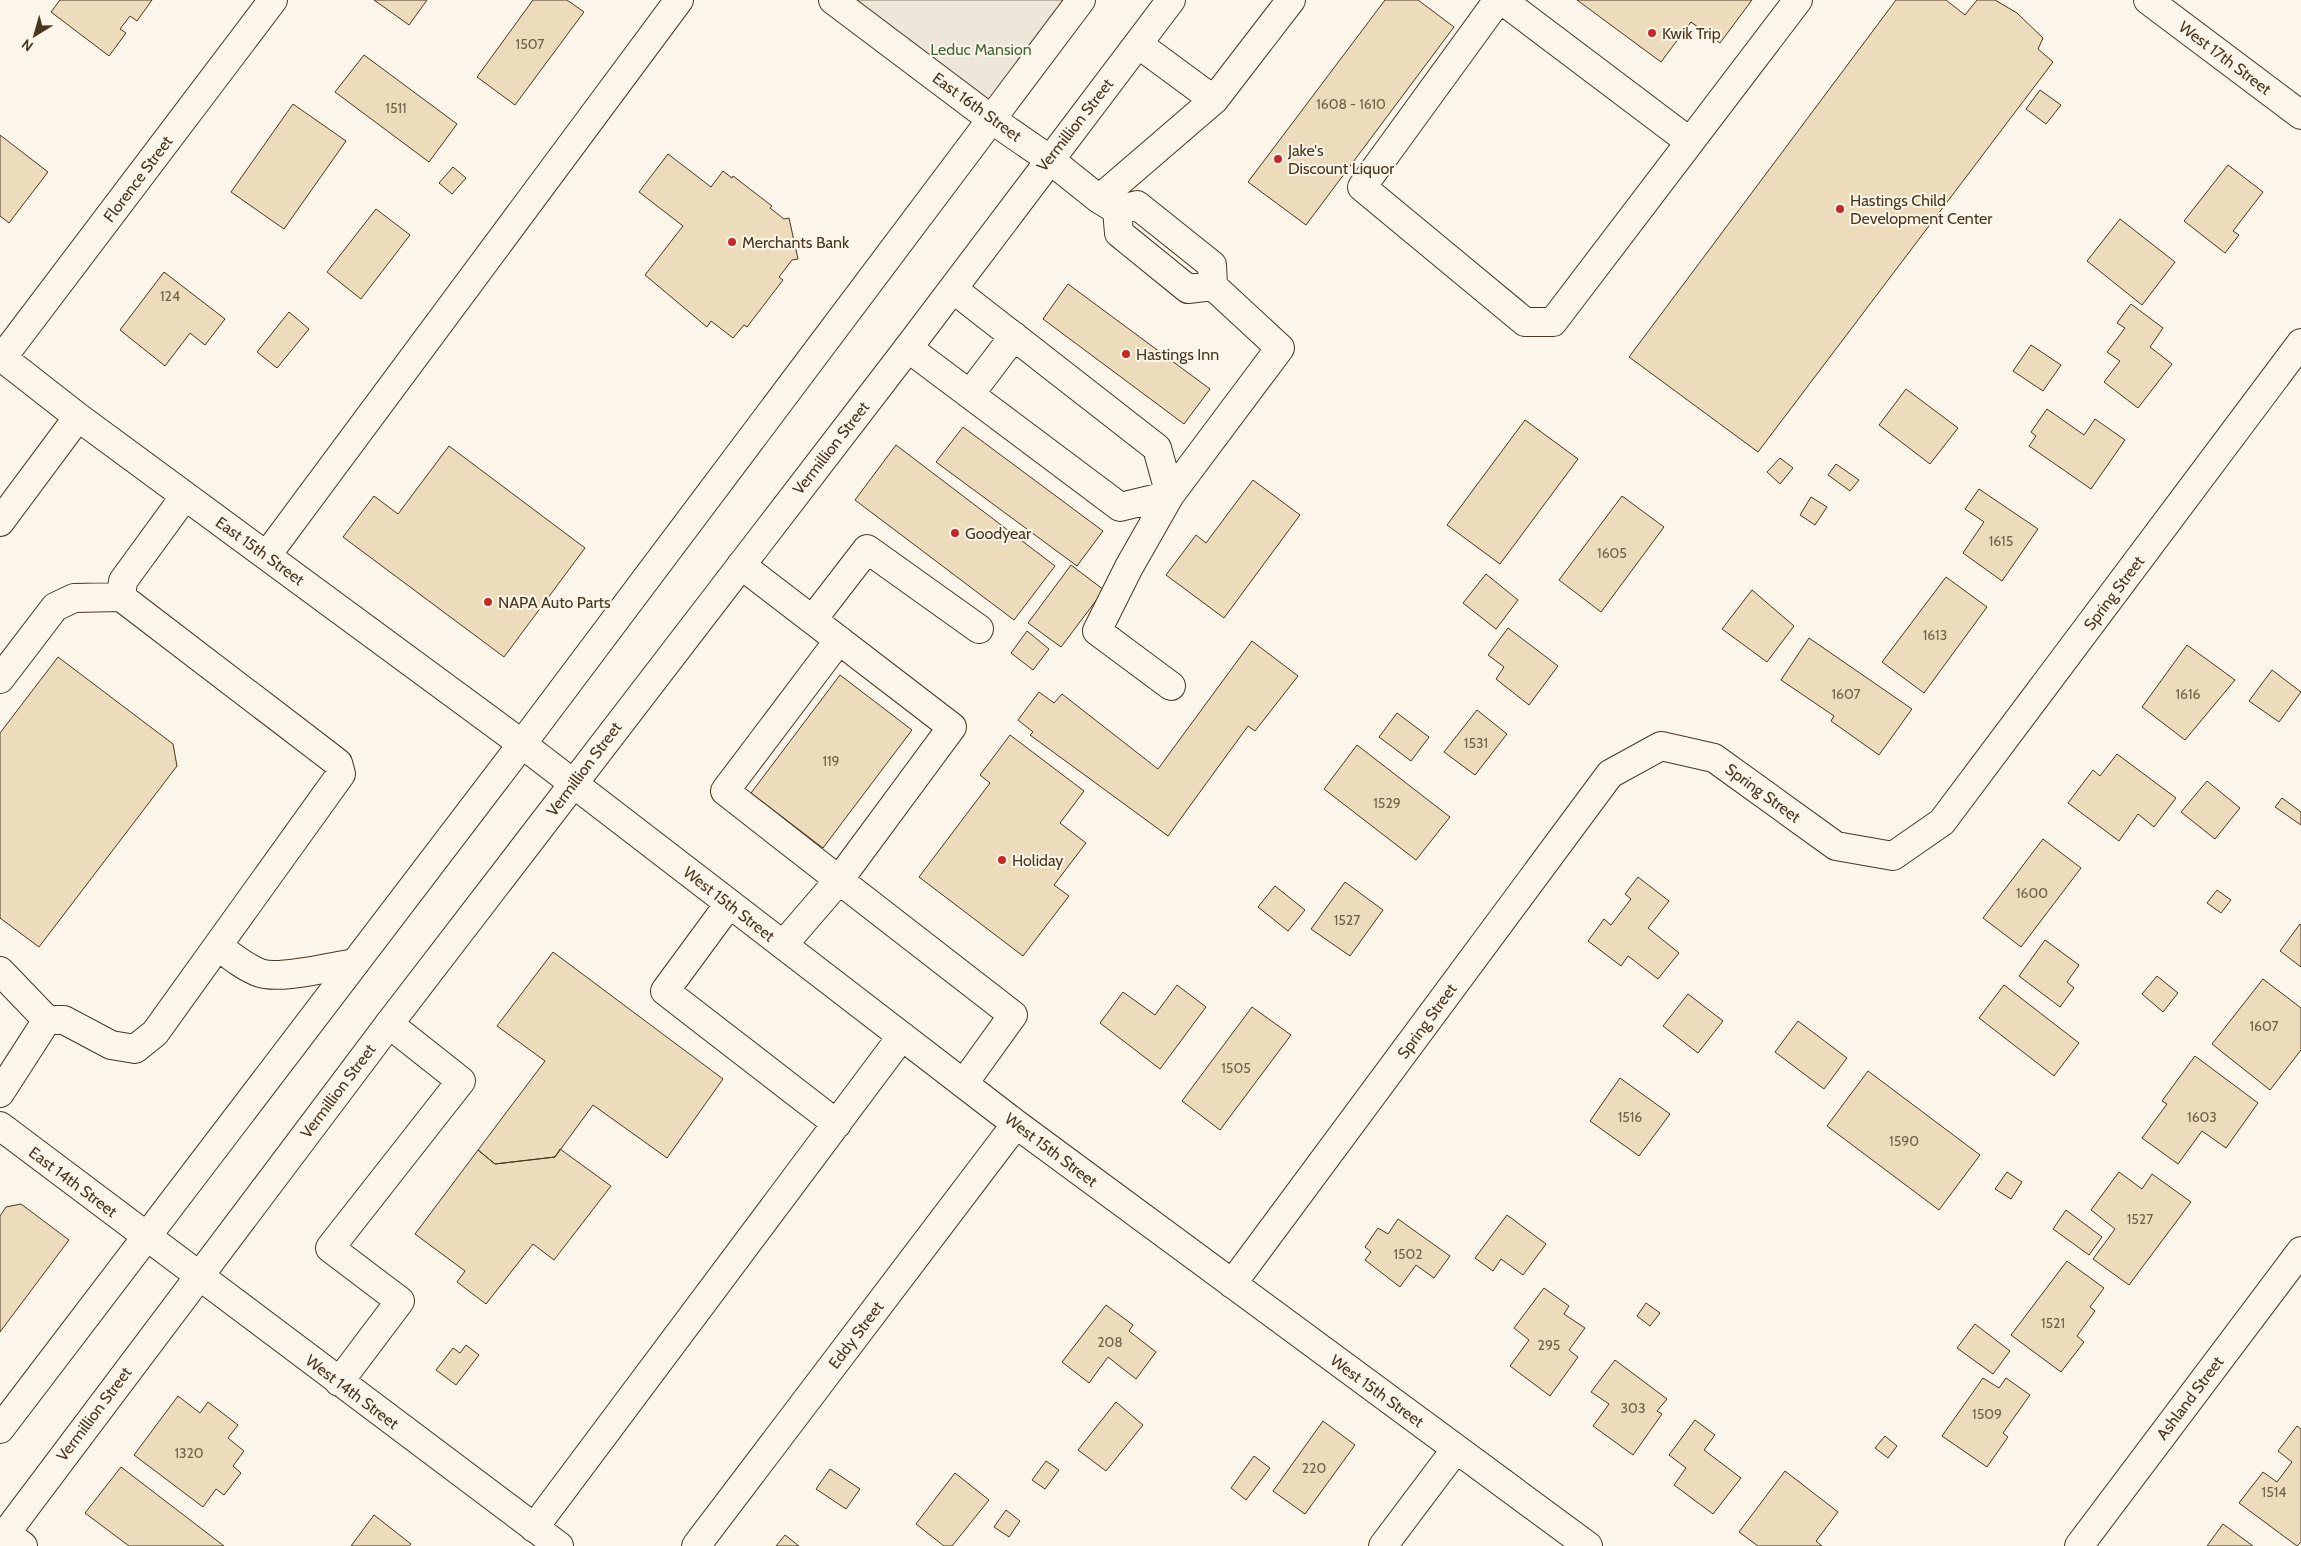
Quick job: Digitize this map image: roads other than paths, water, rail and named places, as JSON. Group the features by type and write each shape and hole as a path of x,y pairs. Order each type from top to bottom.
{"main road":[{"name":"Florence Street","path":"1,357 273,0"},
{"path":"267,555 679,0"},
{"name":"East 16th Street","path":"833,0 1049,159 1108,205"},
{"path":"0,1429 522,744 1081,0"},
{"name":"Vermillion Street","path":"9,1540 198,1276 572,783 953,289 1049,159 1171,0"},
{"path":"1108,205 1214,100 1291,0"},
{"path":"1690,142 1500,0 1362,187 1525,322 1553,322 1690,142 1798,0"},
{"name":"West 17th Street","path":"2148,0 2301,115"},
{"path":"1138,44 1214,100"},
{"path":"1108,205 1137,205 1212,264 1214,286 1280,348 1170,495 1129,567 1097,631 1171,686"},
{"path":"953,289 1157,448 1170,495"},
{"path":"970,394 1014,336"},
{"name":"Spring Street","path":"1232,1284 1610,774 1661,746 1714,758 1836,846 1893,856 1942,822 2301,343"},
{"path":"908,348 1120,506 1170,495"},
{"name":"East 15th Street","path":"1,357 78,417 522,744"},
{"path":"0,522 78,417"},
{"path":"121,597 123,581 185,496"},
{"path":"814,619 867,549 979,629"},
{"path":"741,565 814,619 952,727 839,880 783,945"},
{"path":"0,679 55,607 74,598 121,597 338,763 341,774 155,1033 135,1049 111,1045 64,1020 47,1020 0,971"},
{"path":"839,640 725,791 1012,1015 964,1083"},
{"name":"West 15th Street","path":"522,744 1016,1124 1588,1546"},
{"path":"729,904 664,991 837,1124"},
{"path":"218,946 240,963 261,974 286,974 355,963"},
{"path":"0,1093 47,1020"},
{"path":"339,1382 400,1301 330,1248 461,1081 390,1024"},
{"path":"534,1528 902,1036"},
{"name":"Eddy Street","path":"696,1546 1016,1124"},
{"name":"East 14th Street","path":"0,1126 146,1238"},
{"name":"West 14th Street","path":"146,1238 558,1546"},
{"name":"Ashland Street","path":"2079,1546 2301,1251"},
{"path":"1383,1546 1456,1449"}],"place":[{"name":"Kwik Trip","path":"1652,33"},
{"name":"Jake's Discount Liquor","path":"1278,159"},
{"name":"Hastings Child Development Center","path":"1840,209"},
{"name":"Merchants Bank","path":"732,242"},
{"name":"Hastings Inn","path":"1126,354"},
{"name":"Goodyear","path":"955,533"},
{"name":"NAPA Auto Parts","path":"488,602"},
{"name":"Holiday","path":"1002,860"}],"park label":[{"name":"Leduc Mansion","path":"981,49"}]}
